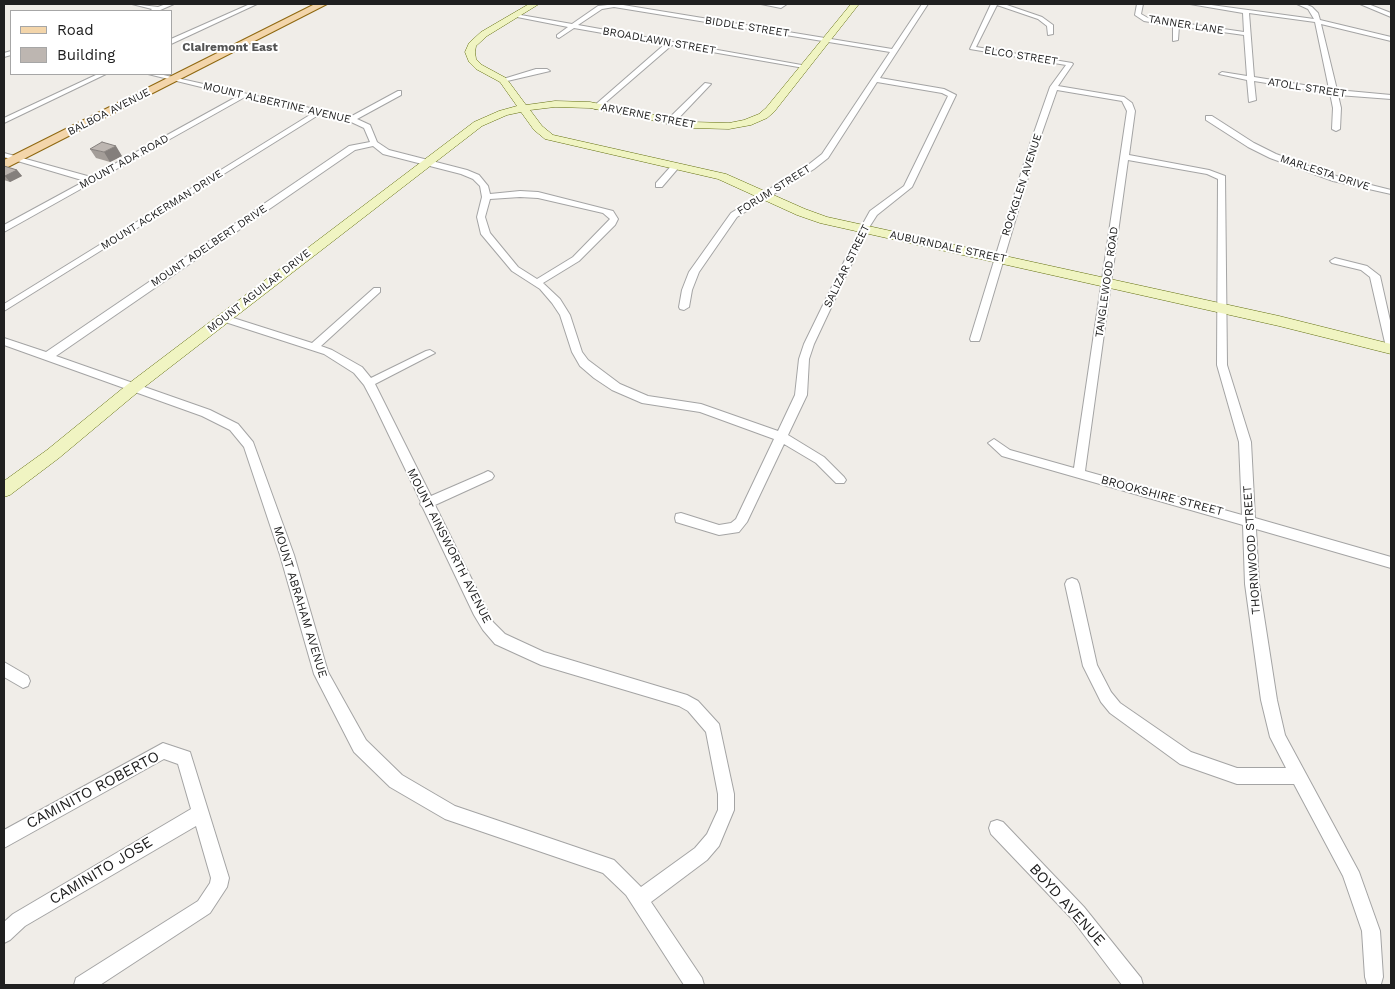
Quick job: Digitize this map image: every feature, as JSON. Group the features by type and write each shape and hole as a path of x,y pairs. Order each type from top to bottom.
{"main road":[{"name":"BALBOA AVENUE","path":"172,72 309,4"},
{"name":"BALBOA AVENUE","path":"172,72 322,4"},
{"name":"BALBOA AVENUE","path":"4,165 8,156 166,75"}],"street":[{"path":"134,4 156,10 171,4"},
{"path":"172,42 254,4"},
{"path":"535,4 479,37 472,45 470,52 472,60 479,67 503,80 536,71 547,71"},
{"path":"764,4 776,6 784,4"},
{"path":"804,66 855,4"},
{"name":"FORUM STREET","path":"684,307 687,290 694,272 734,216 812,168 825,156 924,4"},
{"name":"ELCO STREET","path":"994,4 972,48 1070,64"},
{"path":"998,4 1040,18 1050,25 1050,34"},
{"name":"TANNER LANE","path":"1140,4 1138,16 1141,18 1248,34"},
{"path":"1193,4 1318,21 1391,39"},
{"path":"1300,4 1310,8 1316,14 1337,108 1336,129"},
{"path":"1363,4 1391,15"},
{"name":"BIDDLE STREET","path":"574,26 600,7 614,5 893,51"},
{"path":"1246,11 1252,100"},
{"name":"BROADLAWN STREET","path":"515,16 804,66"},
{"path":"1175,40 1176,24"},
{"path":"559,36 574,26"},
{"path":"598,107 670,43"},
{"name":"ROCKGLEN AVENUE","path":"975,339 1034,144 1054,87 1070,64"},
{"name":"ARVERNE STREET","path":"523,108 555,104 598,107 670,122 691,125 729,126 763,116 770,110 804,66"},
{"name":"ATOLL STREET","path":"1222,74 1334,92 1391,97"},
{"path":"4,120 101,75"},
{"name":"MOUNT ALBERTINE AVENUE","path":"166,75 244,95 352,119 367,128 374,143 386,152 464,172 476,178 484,186 486,197"},
{"name":"SALIZAR STREET","path":"681,518 719,530 734,528 741,522 801,395 804,359 809,344 864,229 873,213 908,187 952,95 944,91 875,79"},
{"name":"AUBURNDALE STREET","path":"503,80 542,132 558,140 722,176 811,216 1391,348"},
{"path":"670,122 707,84"},
{"name":"TANGLEWOOD ROAD","path":"1054,87 1117,98 1128,103 1131,111 1079,473"},
{"path":"352,119 398,93"},
{"name":"MOUNT ADA ROAD","path":"4,229 244,95"},
{"name":"MOUNT AGUILAR DRIVE","path":"4,490 53,454 133,388 426,162 478,124 503,113 523,108"},
{"name":"MOUNT ACKERMAN DRIVE","path":"4,308 319,112"},
{"name":"MARLESTA DRIVE","path":"1209,118 1251,145 1273,156 1336,179 1391,192"},
{"name":"MOUNT ADELBERT DRIVE","path":"47,357 352,148 374,143"},
{"path":"8,156 92,180"},
{"name":"THORNWOOD STREET","path":"1125,157 1209,172 1222,178 1222,365 1245,442 1252,584 1269,700 1278,737 1350,872 1371,931 1374,976"},
{"path":"659,185 676,166"},
{"path":"536,284 576,258 614,219 606,211 538,195 520,194 486,197 481,218 486,234 515,269 536,284 543,287 556,301 565,315 577,352 584,363 616,387 646,400 701,408 782,437 820,460 840,480"},
{"path":"1336,261 1364,268 1375,276 1391,348"},
{"path":"314,347 377,290"},
{"name":"MOUNT AINSWORTH AVENUE","path":"224,318 328,352 358,370 369,383 478,611 500,639 541,658 682,700 693,706 713,729 726,794 726,810 713,840 701,854 638,900"},
{"name":"MOUNT ABRAHAM AVENUE","path":"4,341 206,413 234,427 249,445 287,555 321,674 360,746 396,781 451,813 608,866 632,888 638,900 695,985"},
{"path":"369,383 430,353"},
{"name":"BROOKSHIRE STREET","path":"994,443 1006,453 1249,520 1391,562"},
{"path":"426,504 488,476"},
{"path":"1072,584 1090,666 1106,697 1116,708 1186,758 1237,776 1298,776"},
{"path":"4,669 23,681"},
{"name":"CAMINITO ROBERTO","path":"4,838 163,751 184,758 201,813"},
{"path":"83,985 204,907 218,887 220,878 201,813"},
{"name":"CAMINITO JOSE","path":"4,934 19,920 201,813"},
{"name":"BOYD AVENUE","path":"996,828 1078,912 1134,985"}],"building":[{"path":"102,142 116,146 104,152 90,149"},
{"path":"4,166 17,170 5,176"}],"district":[{"name":"Clairemont East","path":"230,47"}]}
